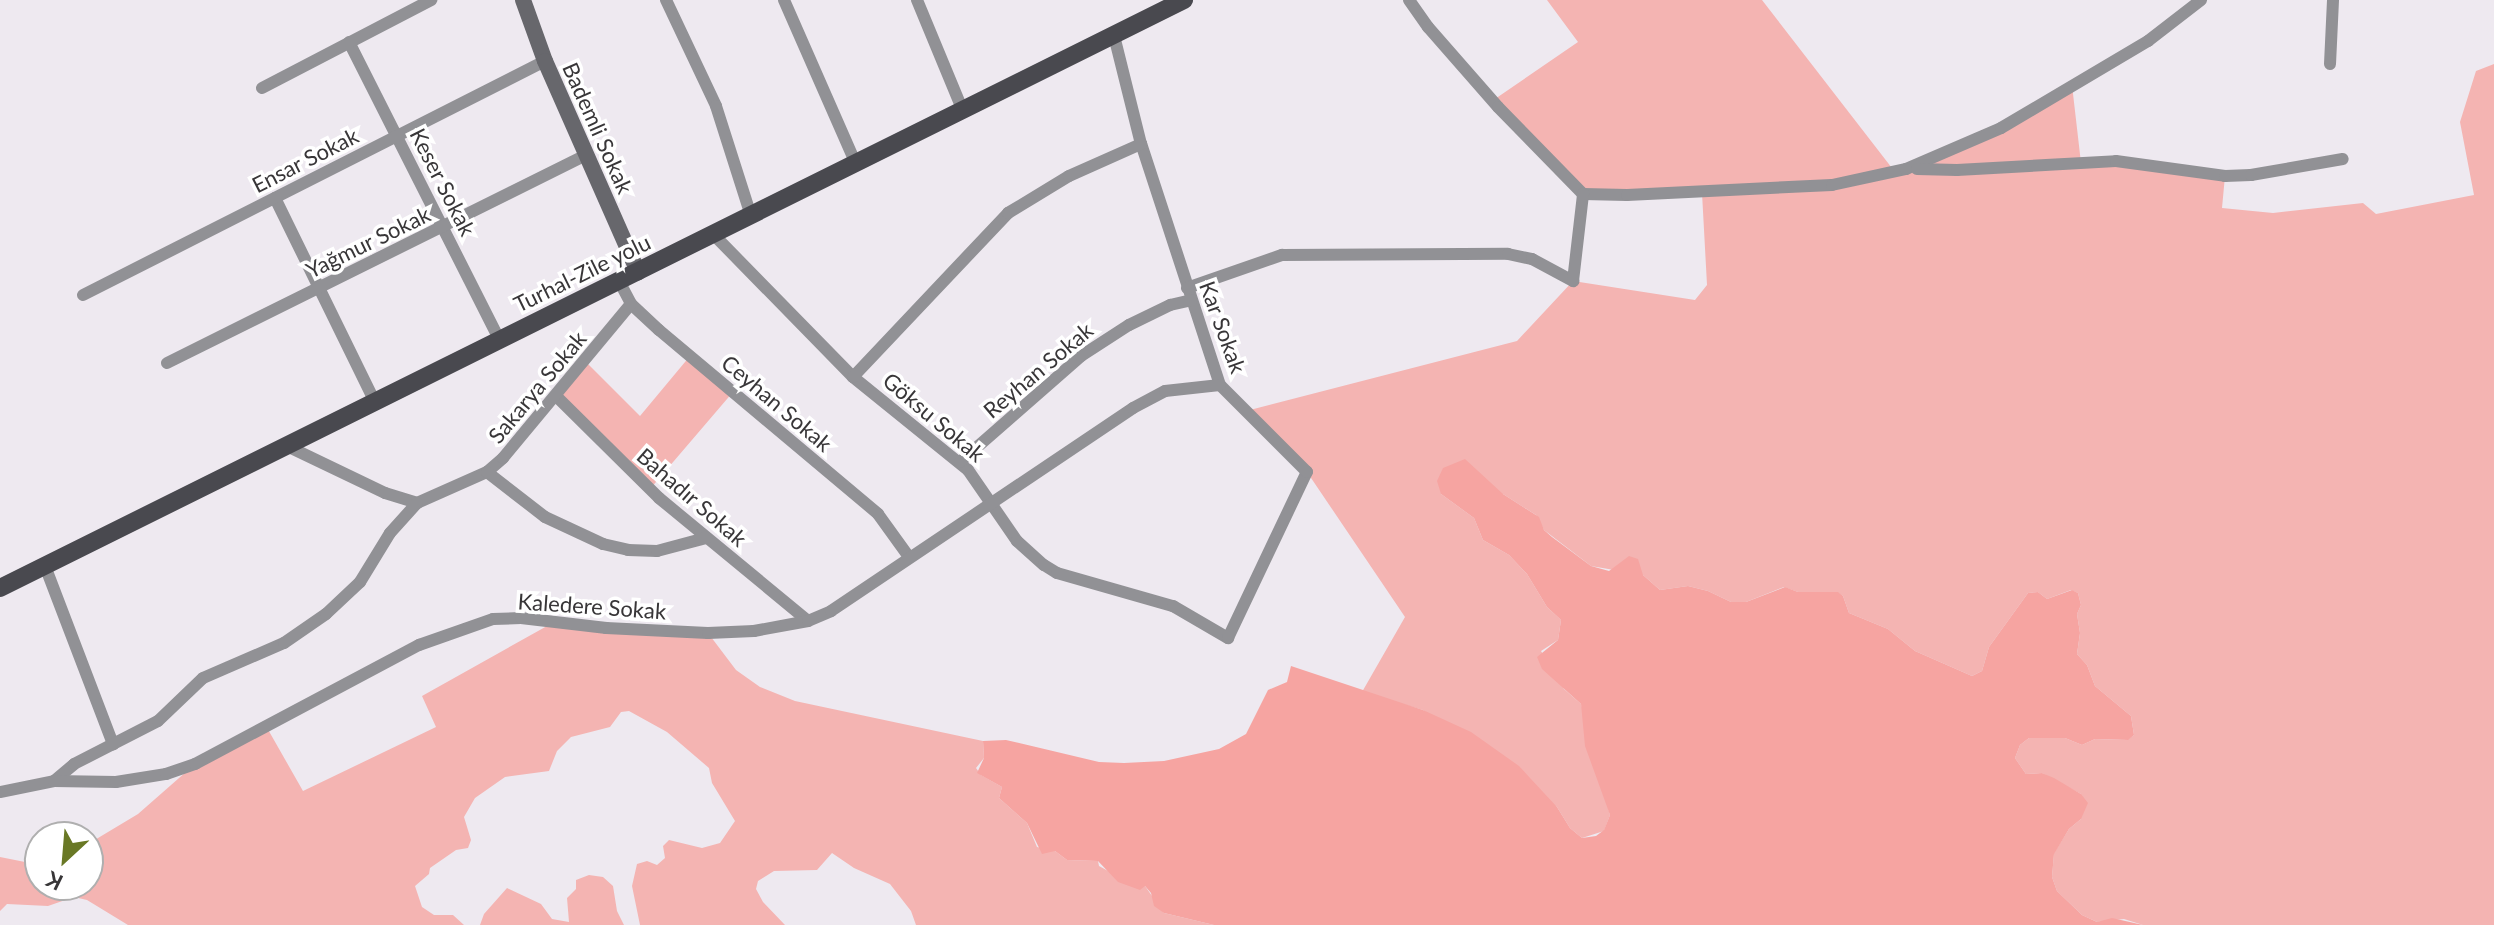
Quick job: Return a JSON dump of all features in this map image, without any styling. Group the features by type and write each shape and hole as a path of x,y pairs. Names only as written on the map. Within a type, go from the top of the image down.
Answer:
{"main road":[{"name":"Turhal-Zile yolu","path":"0,588 1184,0"}],"street":[{"path":"262,88 431,0"},
{"name":"Bademli Sokak","path":"523,0 545,61 638,272"},
{"path":"666,0 716,106 751,216"},
{"path":"784,0 856,164"},
{"path":"917,0 963,111"},
{"path":"1409,0 1428,27 1498,107 1583,194 1781,189 1832,185 1906,169 2001,128 2148,41 2201,0"},
{"path":"2330,64 2333,0"},
{"name":"Kar Sokak","path":"1114,36 1141,144 1220,385 1307,472 1228,638"},
{"name":"Keser Sokak","path":"349,42 500,341"},
{"name":"Ensar Sokak","path":"83,295 545,61"},
{"path":"853,377 1008,213 1069,176 1141,144"},
{"name":"Yağmur Sokak","path":"167,363 586,155"},
{"path":"1906,169 1969,170 2116,161 2238,175 2343,159"},
{"name":"Reyhan Sokak","path":"960,462 1081,356 1139,319 1282,255 1508,254 1532,259 1573,281 1583,194"},
{"path":"275,198 375,402"},
{"name":"Göksu Sokak","path":"714,235 853,377 960,462 981,484 1017,541 1044,565 1057,573 1173,606 1228,638"},
{"name":"Ceyhan Sokak","path":"619,281 631,304 878,514 909,557"},
{"name":"Sakarya Sokak","path":"417,503 487,472 556,396 631,304"},
{"name":"Kaledere Sokak","path":"0,792 54,781 142,779 195,764 419,645 493,619 521,618 606,628 708,633 754,631 808,621 831,611 990,501 1165,391 1220,385"},
{"name":"Bahadır Sokak","path":"556,396 650,489 808,621"},
{"path":"54,781 74,764 170,713 203,678 284,643 326,614 360,582 390,533 417,503 385,493 287,446"},
{"path":"487,472 545,517 603,544 628,550 657,551 706,538"},
{"path":"45,566 113,744"}],"shaded area":[{"path":"1547,0 1762,0 1895,172 1941,156 2072,85 2081,163 2225,176 2222,208 2273,213 2363,203 2376,214 2474,195 2460,122 2476,71 2494,64 2494,925 2143,925 2124,919 2097,922 2082,915 2057,891 2052,877 2054,853 2069,829 2081,819 2081,794 2042,773 2026,774 2015,758 2020,745 2029,738 2065,738 2082,745 2095,739 2127,740 2134,735 2131,716 2095,686 2087,665 2077,654 2080,633 2077,614 2081,605 2078,593 2071,590 2047,599 2038,592 2028,593 1989,647 1982,671 1972,676 1915,651 1888,629 1849,613 1843,596 1837,592 1798,592 1784,587 1746,602 1731,602 1688,586 1660,590 1643,575 1591,566 1544,530 1536,515 1503,494 1441,494 1474,518 1483,540 1509,555 1527,574 1547,607 1561,620 1558,640 1541,651 1564,689 1581,704 1610,815 1604,831 1582,838 1570,828 1557,807 1423,710 1362,692 1405,617 1307,472 1246,411 1517,341 1573,281 1695,300 1707,285 1702,193 1583,194 1492,101 1578,42"},
{"path":"690,356 733,392 650,489 556,396 585,361 640,416"},
{"path":"1465,459 1503,494 1539,517 1544,530 1591,566 1609,571 1629,556 1638,559 1643,575 1660,590 1688,586 1731,602 1746,602 1785,587 1798,592 1838,592 1843,596 1849,613 1888,629 1915,651 1972,676 1982,671 1989,647 2028,593 2038,592 2047,599 2072,590 2078,593 2081,605 2077,614 2080,633 2077,654 2087,665 2095,686 2131,716 2134,735 2128,740 2095,739 2082,745 2065,738 2029,738 2020,745 2015,758 2026,774 2042,773 2054,778 2081,794 2088,803 2081,819 2069,829 2054,854 2052,877 2057,891 2082,915 2097,922 2112,918 2143,925 1214,925 1164,913 1154,906 1151,893 1145,886 1140,890 1118,882 1098,861 1067,860 1055,851 1042,854 1027,823 999,798 1002,787 977,773 984,758 983,741 1006,740 1099,762 1124,763 1164,761 1219,749 1246,734 1268,690 1287,682 1291,666 1423,710 1471,732 1519,766 1557,807 1570,828 1582,838 1596,836 1604,830 1610,815 1585,746 1581,704 1542,669 1537,657 1558,640 1561,620 1547,607 1527,574 1509,555 1483,540 1474,518 1441,494 1437,481 1443,468"},
{"path":"556,621 708,633 736,670 760,687 795,701 983,741 984,758 976,768 981,775 1002,787 999,798 1027,823 1037,847 1055,851 1067,860 1098,861 1099,866 1110,872 1145,886 1164,913 1214,925 916,925 911,911 890,884 854,868 832,853 817,870 774,871 758,881 756,889 763,902 785,925 640,925 632,886 637,864 647,861 657,865 665,858 663,846 669,840 702,848 720,843 735,821 712,783 709,768 667,732 629,711 621,712 610,727 571,737 557,751 549,771 505,777 475,798 464,817 471,840 468,848 456,850 430,868 429,874 415,886 422,907 434,915 453,915 464,925 128,925 89,901 104,901 104,834 138,814 195,764 266,726 303,791 436,727 422,696"},
{"path":"0,857 24,862 24,901 62,901 48,906 7,904 0,911"},
{"path":"589,875 603,877 613,886 617,911 624,925 480,925 484,914 507,888 541,904 552,919 569,922 567,898 576,889 576,880"}]}
